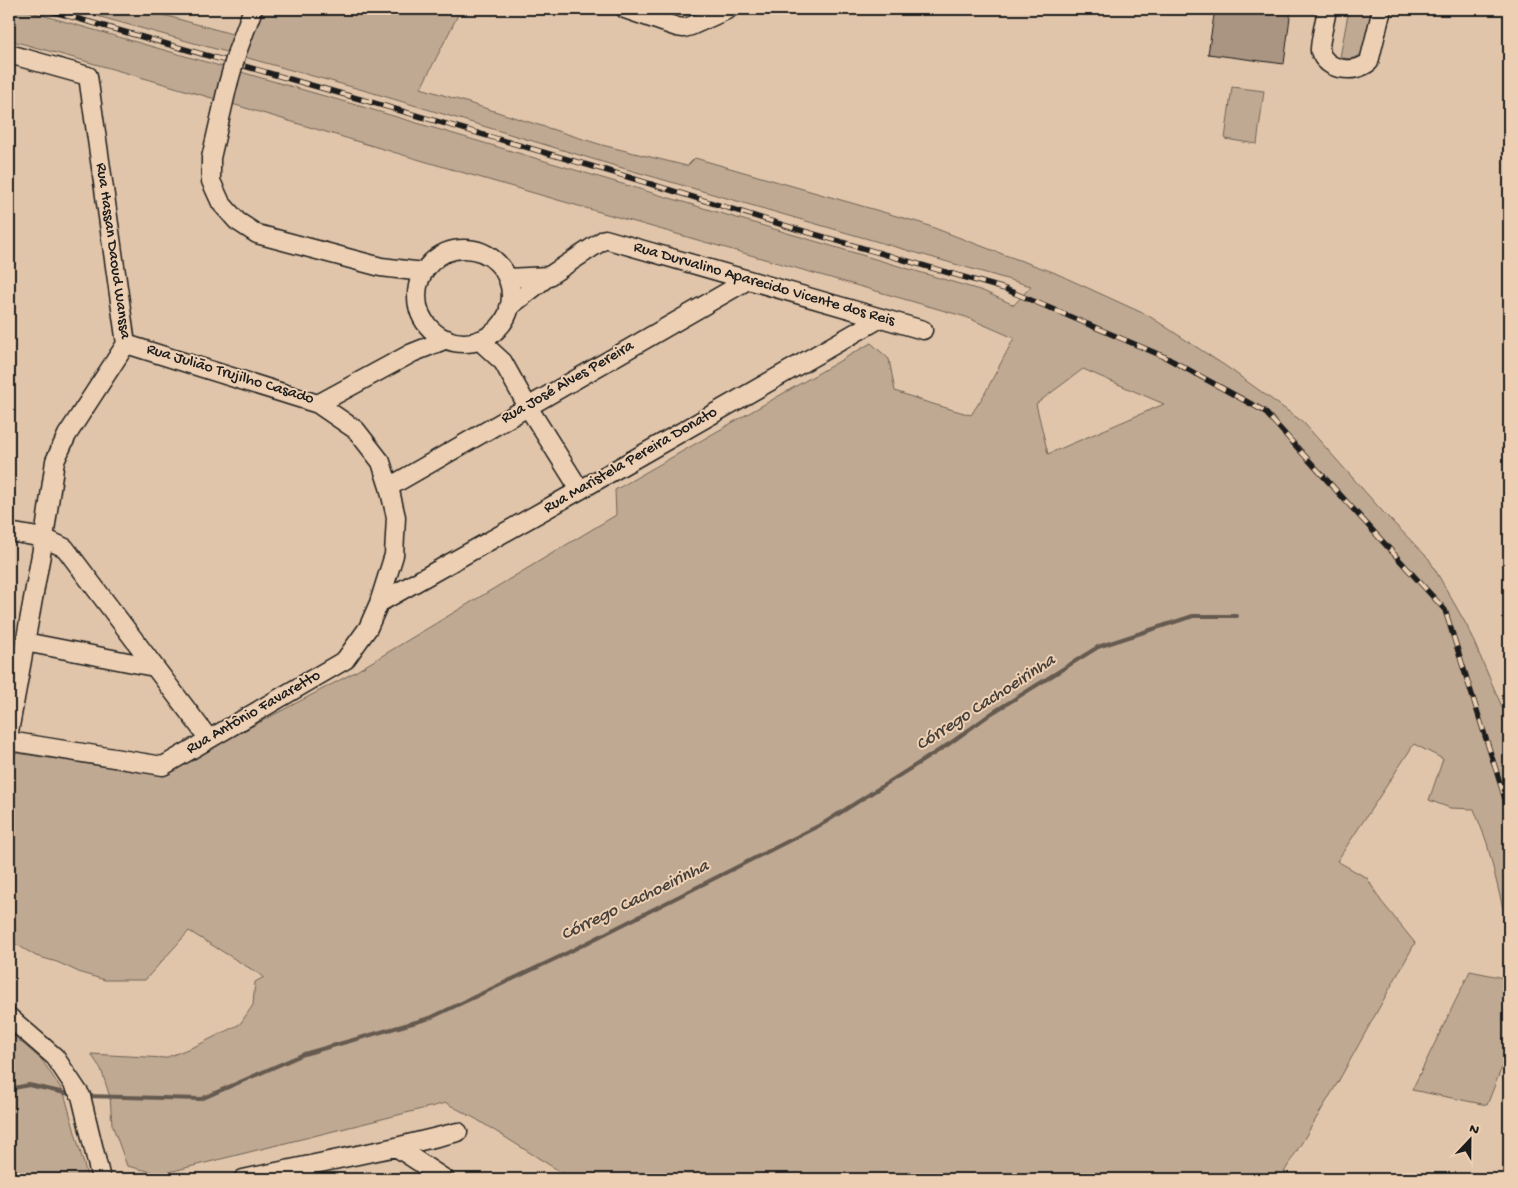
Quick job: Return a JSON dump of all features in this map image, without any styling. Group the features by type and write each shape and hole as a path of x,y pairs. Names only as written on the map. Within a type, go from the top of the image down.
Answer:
{"street":[{"path":"253,9 237,52 211,158 211,181 221,203 237,221 257,234 381,267 423,272"},
{"path":"625,9 681,28 688,27 701,15 728,9"},
{"path":"1327,9 1320,50 1323,56 1335,67 1351,70 1369,62 1382,9"},
{"name":"Rua Hassan Daoud Wanssa","path":"9,54 88,76 126,344 67,436 55,461 44,538 9,732"},
{"name":"Rua Durvalino Aparecido Vicente dos Reis","path":"549,276 606,239 923,330"},
{"path":"467,249 492,258 507,278 510,292 509,307 503,321 492,333 480,340 463,342 440,336 427,325 419,310 417,292 423,272 428,265 442,254 450,251 467,249"},
{"path":"381,267 417,292"},
{"path":"507,278 549,276"},
{"path":"509,307 549,276"},
{"name":"Rua José Alves Pereira","path":"389,487 748,280"},
{"name":"Rua Maristela Pereira Donato","path":"379,603 881,318"},
{"path":"412,353 427,325"},
{"path":"498,327 503,362"},
{"name":"Rua Julião Trujilho Casado","path":"126,344 318,404 412,353 447,339"},
{"path":"480,340 503,362 528,407 580,490"},
{"path":"318,404 356,430 381,462 389,487 396,517 394,555 379,603"},
{"path":"9,532 44,538 65,548 209,740"},
{"name":"Rua Antônio Favaretto","path":"9,741 163,766 345,660 368,628 379,603"},
{"path":"25,642 154,667"},
{"path":"9,1017 55,1057 81,1096 101,1179"},
{"path":"251,1179 458,1132"},
{"path":"396,1147 445,1179"}],"shaded area":[{"path":"9,9 21,9 363,107 983,291 1014,305 1031,286 619,167 370,92 72,9 142,9 250,39 261,9 461,9 421,88 602,145 687,166 695,158 921,223 1053,272 1149,316 1227,367 1303,422 1383,512 1429,559 1467,626 1509,723 1509,933 1487,843 1474,809 1450,808 1429,800 1443,759 1414,744 1337,861 1367,878 1381,901 1415,943 1338,1082 1280,1179 572,1179 476,1119 446,1103 161,1174 127,1166 112,1124 110,1097 101,1069 91,1054 165,1058 198,1045 240,1024 253,1005 255,982 264,977 189,931 145,980 105,980 81,973 57,962 36,956 9,940 9,752 163,775 355,672 616,515 615,490 871,343 889,359 895,391 971,415 984,395 1014,338 966,317 9,40","holes":["1083,369 1164,404 1048,454 1036,404"]},
{"path":"1349,9 1374,9 1364,52 1349,59 1340,57"},
{"path":"1232,87 1264,91 1257,144 1225,139"},
{"path":"1470,971 1509,979 1509,1049 1487,1105 1412,1090"},
{"path":"9,1032 42,1060 64,1093 88,1179 9,1179"}],"building":[{"path":"1215,9 1291,9 1284,64 1208,54"}],"waterway":[{"name":"Córrego Cachoeirinha","path":"86,1096 201,1099 304,1054 430,1018 559,957 824,823 949,744 992,713 1098,647 1193,616 1237,616"},
{"name":"Córrego Cachoeirinha","path":"9,1089 29,1085 74,1095"}],"railway":[{"path":"44,9 615,173 793,228 1005,289 1165,357 1264,411 1445,610 1509,811"}]}
